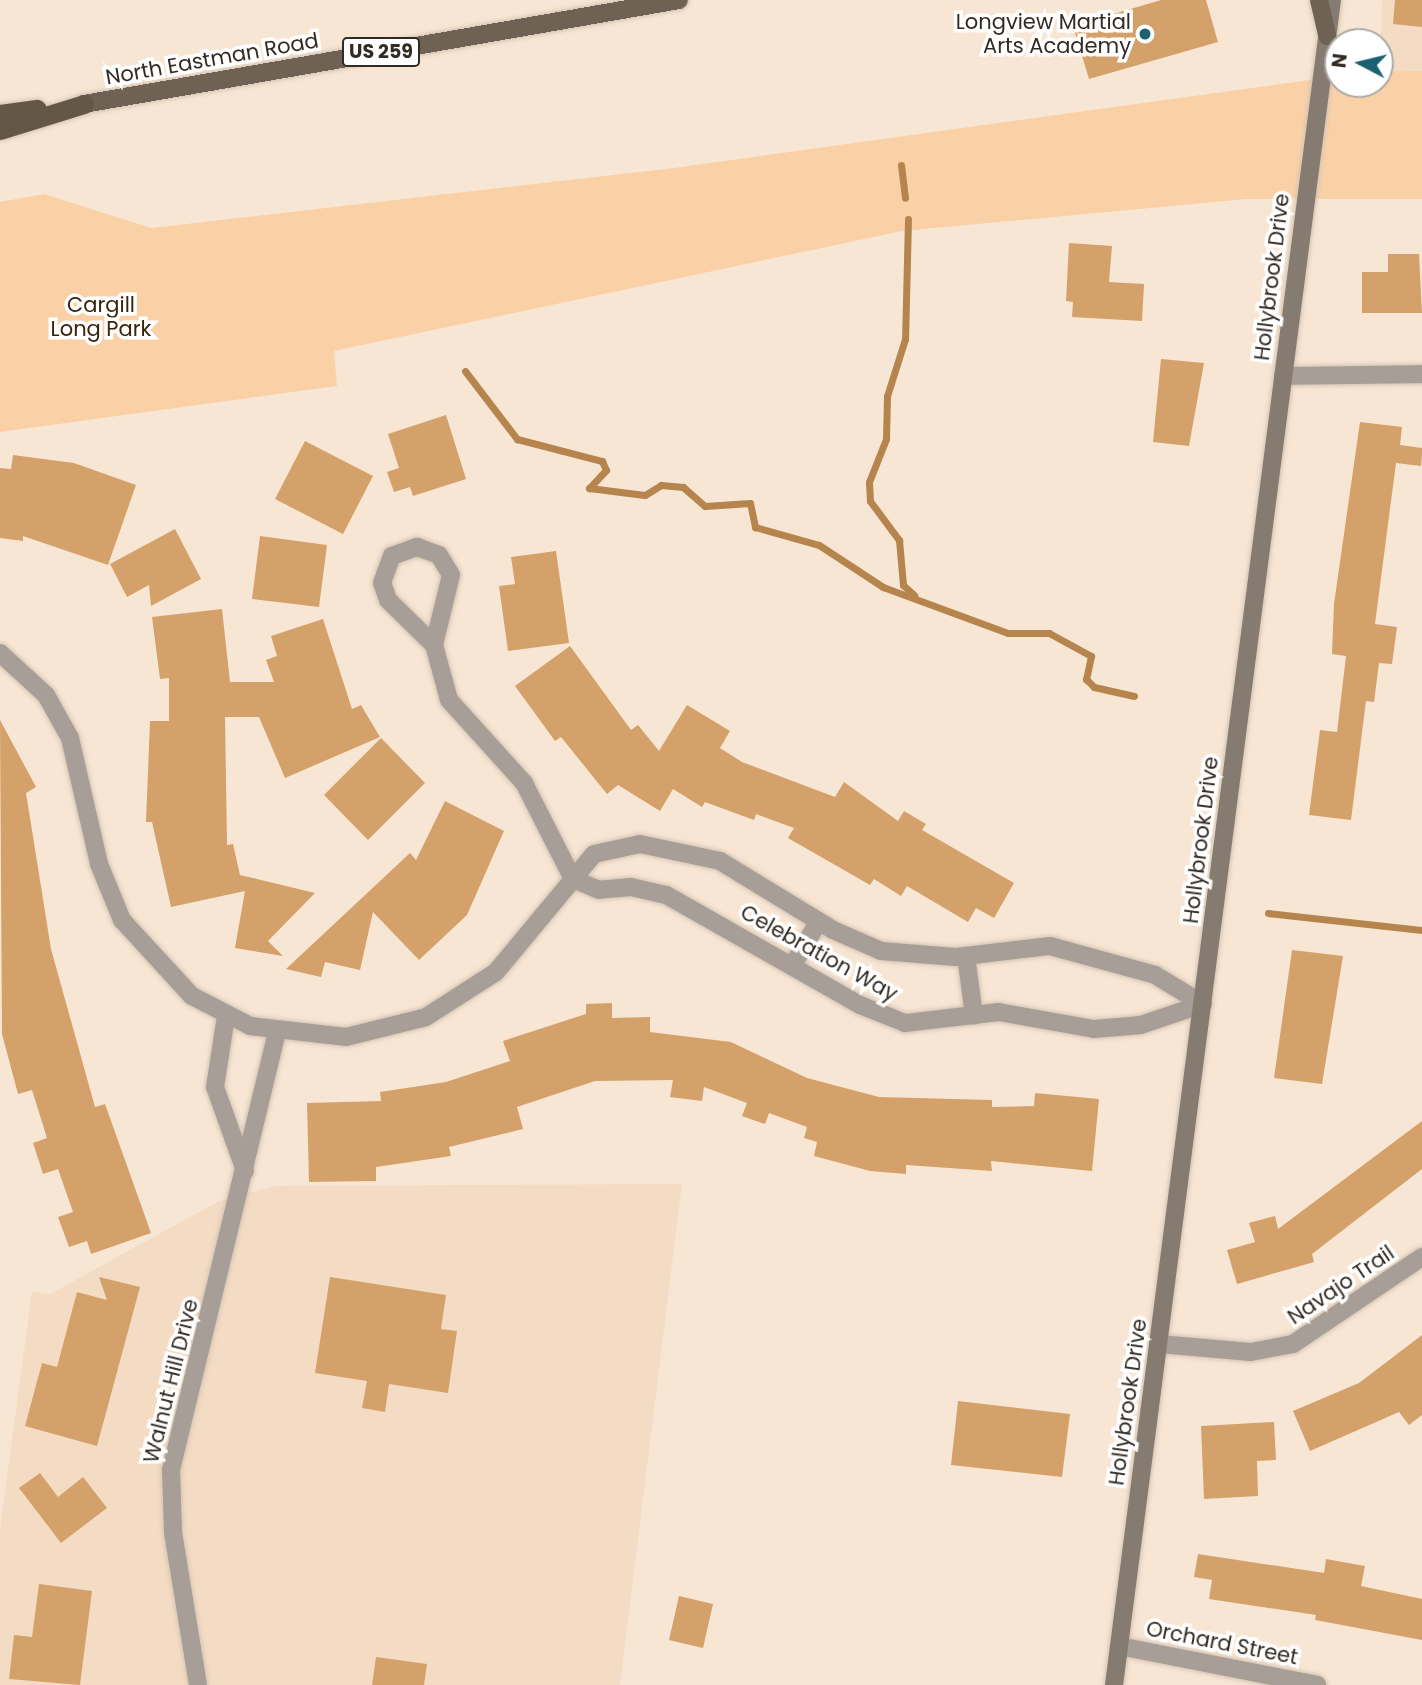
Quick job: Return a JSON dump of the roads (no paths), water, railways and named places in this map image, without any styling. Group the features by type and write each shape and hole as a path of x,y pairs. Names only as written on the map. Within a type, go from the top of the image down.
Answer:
{"highway":[{"name":"North Eastman Road","path":"0,114 84,104"},
{"path":"0,130 84,104"}],"main road":[{"name":"North Eastman Road","path":"84,104 645,3 679,0"},
{"path":"1319,0 1325,28"},
{"name":"Hollybrook Drive","path":"1328,28 1332,0"},
{"name":"Hollybrook Drive","path":"1114,1685 1324,59"}],"street":[{"path":"1283,376 1422,374"},
{"path":"434,645 451,583 449,567 433,551 405,549 384,567 384,593 434,645 449,700 524,783 573,879"},
{"name":"Celebration Way","path":"0,653 46,695 70,738 99,864 122,920 175,982 226,1016 277,1032 362,1035 441,1010 496,972 573,879 604,851 679,848 732,866 819,921 892,954 966,956 1050,946 1155,975 1203,1004"},
{"name":"Celebration Way","path":"573,879 599,890 631,887 666,895 892,1020 916,1025 974,1015 1019,1013 1094,1029 1141,1025 1203,1004"},
{"path":"792,966 819,921"},
{"path":"966,956 974,1015"},
{"path":"226,1016 215,1087 246,1174"},
{"name":"Walnut Hill Drive","path":"198,1685 171,1518 171,1470 246,1174 277,1032"},
{"name":"Navajo Trail","path":"1159,1344 1251,1352 1293,1344 1422,1257"},
{"name":"Orchard Street","path":"1119,1646 1317,1685"}],"waterway":[{"path":"901,165 905,198"},
{"path":"908,219 905,339 887,396 886,439 869,482 870,501 899,540 903,585 914,595"},
{"path":"465,371 517,439 602,461 606,470 589,488 645,495 661,485 683,487 705,506 750,503 755,527 819,545 883,587 1008,633 1049,633 1091,656 1086,679 1094,687 1134,696"},
{"path":"1268,913 1422,930"}],"place":[{"name":"Longview Martial Arts Academy","path":"1145,34"}],"park label":[{"name":"Cargill Long Park","path":"101,317"}]}
